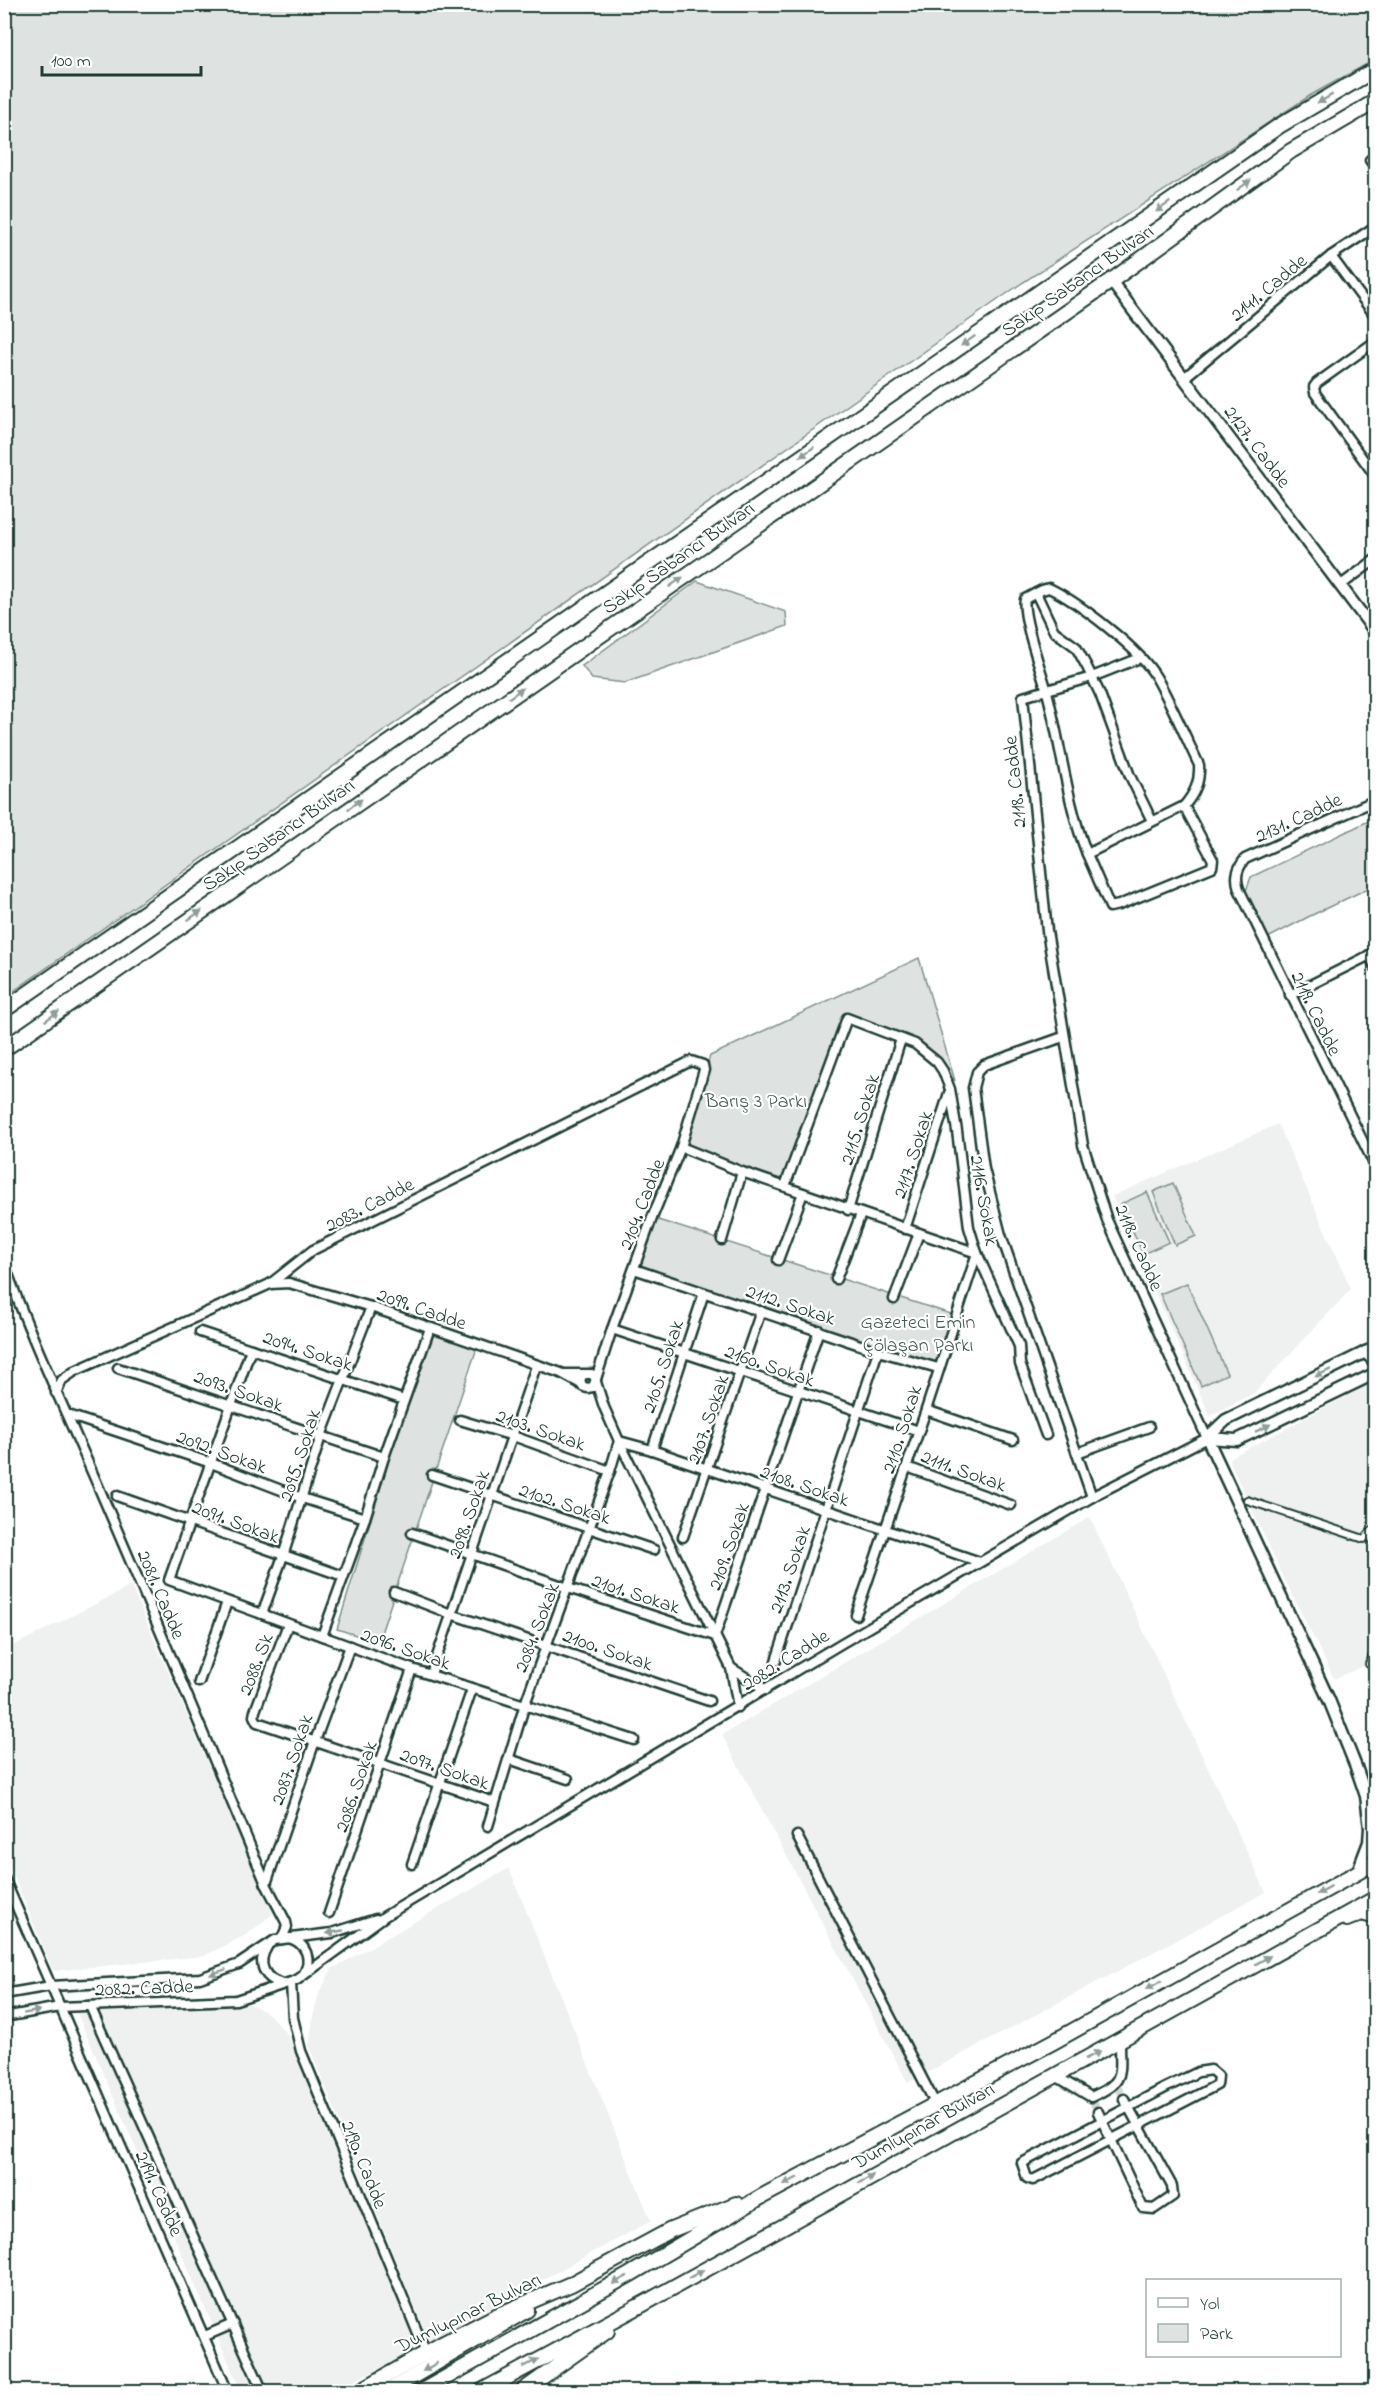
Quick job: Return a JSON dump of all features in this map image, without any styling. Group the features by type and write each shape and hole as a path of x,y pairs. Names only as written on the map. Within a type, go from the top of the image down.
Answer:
{"main road":[{"name":"Sakıp Sabancı Bulvarı","path":"4,1010 1279,126 1376,69"},
{"name":"Sakıp Sabancı Bulvarı","path":"4,1049 1111,281 1291,151 1376,101"},
{"name":"Dumlupınar Bulvarı","path":"420,2391 629,2275 761,2198 936,2105 1376,1862"},
{"name":"Dumlupınar Bulvarı","path":"484,2390 1376,1898"},
{"path":"1314,1931 1362,1913 1376,1917"},
{"name":"Dumlupınar Bulvarı","path":"358,2391 496,2316 571,2284 671,2230 733,2205 761,2198"},
{"path":"386,2391 475,2342 571,2284"},
{"path":"521,2391 645,2303"}],"street":[{"name":"2141. Cadde","path":"1184,378 1330,256 1376,226"},
{"path":"1330,256 1376,317"},
{"name":"2127. Cadde","path":"1111,281 1376,633"},
{"path":"1376,341 1314,387 1315,393 1376,477"},
{"path":"1341,585 1376,559"},
{"path":"1087,854 1184,806 1192,798 1200,780 1199,765 1156,675 1140,658 1068,599 1049,588 1036,593 1025,599 1024,604 1047,690 1077,830 1087,854 1108,904 1114,907 1212,867 1213,860 1184,806"},
{"path":"1036,593 1054,631 1076,647 1092,677 1127,768 1152,821"},
{"path":"1047,690 1092,677 1140,658"},
{"name":"2118. Cadde","path":"1047,690 1023,697 1047,931 1081,1135 1099,1197 1118,1244 1329,1700 1366,1796"},
{"name":"2131. Cadde","path":"1238,870 1245,860 1376,800"},
{"name":"2119. Cadde","path":"1238,870 1236,878 1239,889 1376,1168"},
{"path":"1290,995 1372,953 1376,968"},
{"name":"2116. Sokak","path":"785,1186 847,1018 915,1044 937,1062 950,1089 969,1227 976,1253 1019,1346 1020,1364 1046,1435"},
{"path":"1063,1037 984,1065 977,1072 973,1088 984,1169 1000,1234 1092,1497"},
{"name":"2115. Sokak","path":"849,1210 902,1039"},
{"name":"2083. Cadde","path":"56,1393 62,1380 75,1371 270,1284 313,1250 692,1061 703,1065 704,1070"},
{"name":"2104. Cadde","path":"596,1381 612,1329 681,1147 704,1070"},
{"name":"2117. Sokak","path":"905,1229 950,1089"},
{"path":"681,1147 741,1172 976,1253"},
{"path":"722,1240 741,1172"},
{"path":"778,1260 802,1192"},
{"path":"836,1278 861,1214"},
{"path":"894,1299 919,1233"},
{"name":"2110. Sokak","path":"856,1616 926,1410 976,1253"},
{"name":"2081. Cadde","path":"4,1263 56,1393 68,1415 266,1884 286,1922 287,1927 282,1938"},
{"name":"2112. Sokak","path":"634,1269 878,1351 938,1368"},
{"name":"2099. Cadde","path":"270,1284 289,1283 371,1307 536,1366 583,1380"},
{"name":"2105. Sokak","path":"652,1450 704,1293"},
{"name":"2095. Sokak","path":"262,1614 321,1436 371,1307"},
{"name":"2107. Sokak","path":"683,1537 761,1311"},
{"path":"322,1636 366,1518 384,1457 430,1328"},
{"name":"2160. Sokak","path":"612,1329 919,1431"},
{"name":"2109. Sokak","path":"715,1636 819,1330"},
{"name":"2094. Sokak","path":"200,1332 404,1400"},
{"path":"1207,1438 1226,1420 1376,1347"},
{"path":"191,1522 251,1348"},
{"name":"2104. Cadde","path":"583,1380 606,1349"},
{"name":"2113. Sokak","path":"776,1661 878,1351"},
{"path":"1365,1352 1376,1363"},
{"name":"2098. Sokak","path":"431,1674 536,1366"},
{"name":"2093. Sokak","path":"118,1368 384,1457"},
{"path":"1207,1438 1237,1440 1376,1373"},
{"path":"583,1380 592,1374 596,1381 604,1407 619,1441 732,1668 738,1707"},
{"path":"583,1380 593,1387 596,1381"},
{"path":"583,1380 604,1407"},
{"path":"926,1410 1013,1440"},
{"name":"2092. Sokak","path":"68,1415 211,1463 302,1498 366,1518"},
{"name":"2103. Sokak","path":"460,1420 513,1436 610,1471"},
{"path":"1077,1453 1149,1427"},
{"name":"2082. Cadde","path":"4,2017 60,2007 236,2000 287,1984 303,1976 385,1916 980,1562 1092,1497 1207,1438"},
{"name":"2108. Sokak","path":"619,1441 652,1450 980,1562"},
{"name":"2084. Sokak","path":"488,1826 525,1704 619,1441"},
{"name":"2111. Sokak","path":"906,1467 1011,1505"},
{"name":"2102. Sokak","path":"432,1474 654,1550"},
{"name":"2091. Sokak","path":"117,1496 343,1576"},
{"path":"1247,1500 1364,1539 1376,1527"},
{"name":"2096. Sokak","path":"191,1522 169,1580 412,1669 634,1740"},
{"name":"2101. Sokak","path":"412,1533 568,1588 715,1636"},
{"path":"1369,1534 1376,1547"},
{"name":"2100. Sokak","path":"394,1592 451,1614 709,1701"},
{"path":"199,1682 227,1602"},
{"name":"2088. Sk","path":"254,1716 288,1624"},
{"name":"2087. Sokak","path":"266,1884 350,1646"},
{"path":"1369,1664 1376,1648"},
{"path":"732,1668 766,1690"},
{"name":"2086. Sokak","path":"329,1913 412,1669"},
{"path":"412,1864 472,1689"},
{"name":"2097. Sokak","path":"254,1716 259,1723 494,1802"},
{"path":"509,1759 568,1779"},
{"path":"1366,1796 1376,1811"},
{"path":"1358,1871 1369,1842 1369,1811 1366,1796"},
{"path":"796,1836 936,2105"},
{"name":"2191. Cadde","path":"4,1878 228,2391"},
{"name":"2082. Cadde","path":"4,1994 51,1986 200,1978 238,1964 282,1938 332,1933 385,1916"},
{"path":"282,1938 291,1938 304,1947 308,1962 303,1976"},
{"path":"269,1945 264,1951 262,1966 270,1978 287,1984"},
{"name":"2190. Cadde","path":"287,1984 301,2051 426,2353"},
{"path":"90,2006 263,2391"},
{"path":"1053,2075 1091,2098 1116,2085 1120,2077 1120,2041"},
{"path":"1211,2070 1218,2076 1217,2085 1033,2180 1027,2178 1022,2163 1103,2121 1198,2072 1211,2070"},
{"path":"1098,2112 1143,2208 1154,2209 1173,2196 1172,2186 1124,2099"},
{"path":"205,2336 233,2324"}],"shaded area":[{"path":"1278,1124 1351,1289 1254,1393 1210,1416 1112,1196"},
{"path":"1366,1386 1375,1387 1375,1661 1334,1679 1282,1574 1231,1465 1230,1458"},
{"path":"1090,1517 1266,1892 908,2083 722,1735"},
{"path":"131,1586 273,1914 246,1935 204,1956 53,1971 5,1855 5,1650"},
{"path":"509,1868 651,2221 429,2341 309,2047 313,2017 319,1993 332,1969"},
{"path":"251,2004 270,2015 288,2035 417,2350 333,2391 241,2391 77,2013"}],"green space":[{"path":"5,4 1375,4 1376,59 1311,95 1022,283 5,997"},
{"path":"697,581 786,612 787,626 625,683 592,679 582,666"},
{"path":"1375,818 1375,885 1266,939 1244,896 1251,877"},
{"name":"Barış 3 Parkı","path":"919,958 955,1081 915,1044 847,1019 785,1186 681,1147 710,1056"},
{"path":"1173,1183 1196,1236 1175,1245 1153,1192"},
{"path":"1147,1192 1169,1242 1143,1254 1121,1204"},
{"name":"Gazeteci Emin Çölaşan Parkı","path":"652,1218 957,1316 938,1368 634,1269"},
{"path":"1187,1283 1227,1374 1201,1386 1160,1294"},
{"path":"430,1328 478,1345 378,1642 337,1629"}],"tunnel":[{"path":"1117,2086 1124,2099"},
{"path":"1092,2099 1098,2112"}]}
